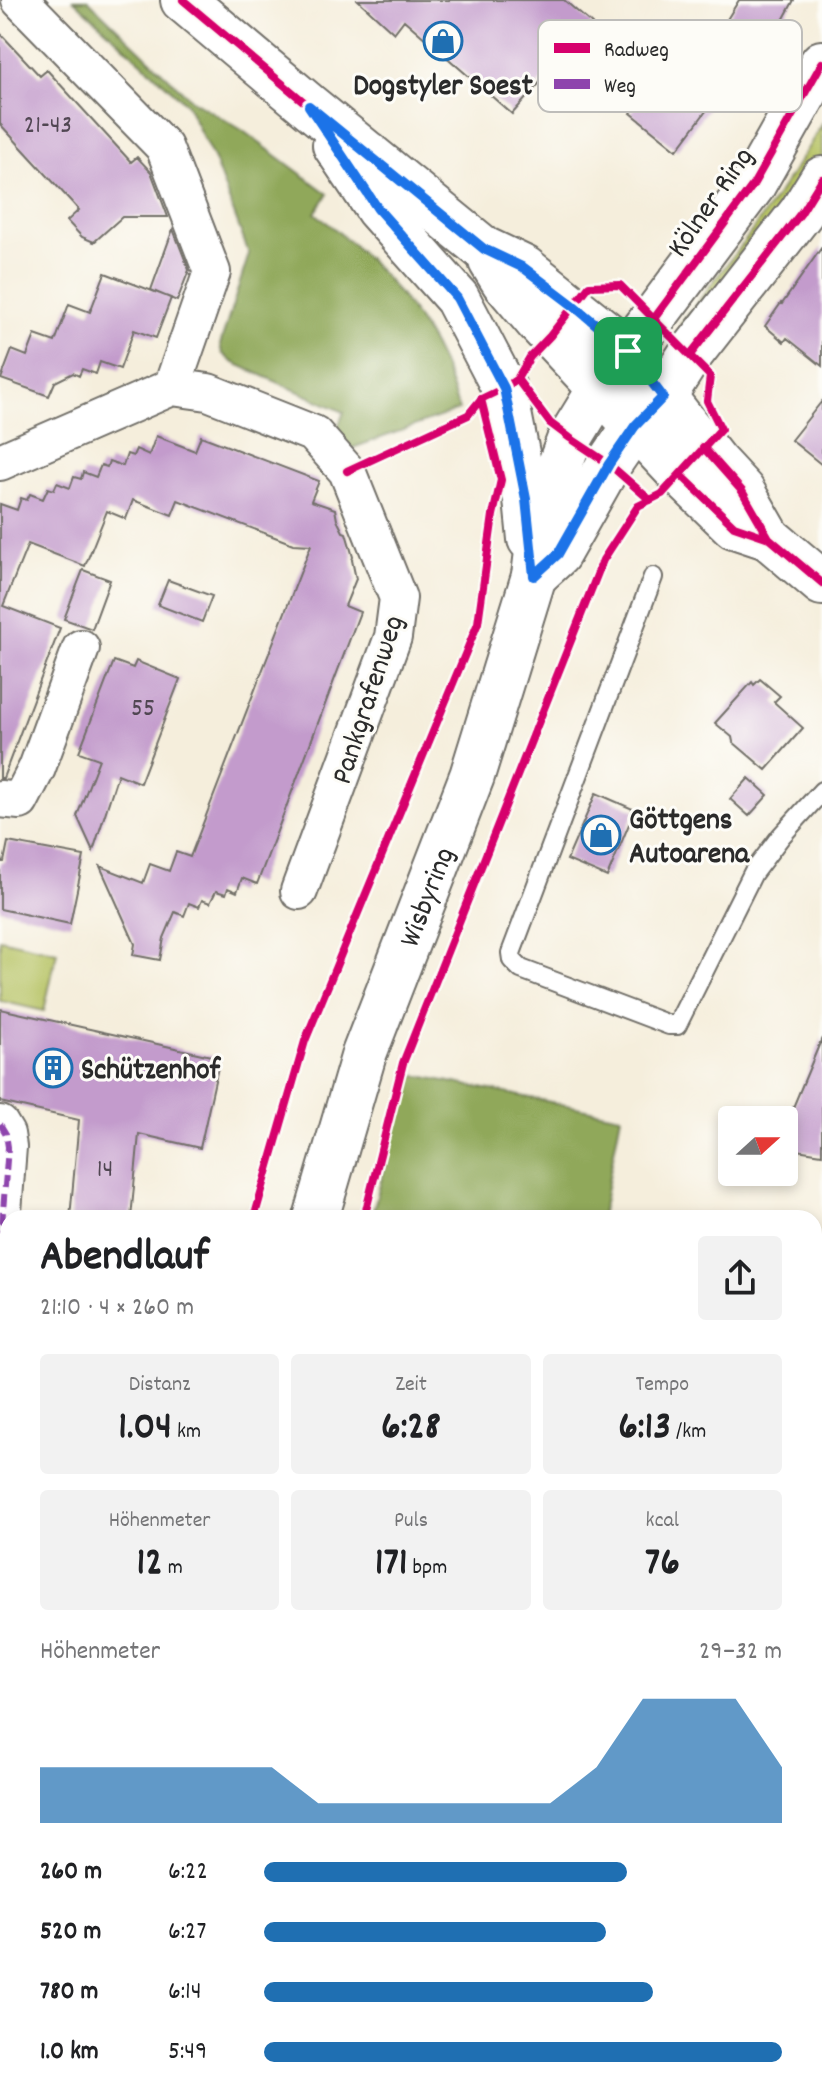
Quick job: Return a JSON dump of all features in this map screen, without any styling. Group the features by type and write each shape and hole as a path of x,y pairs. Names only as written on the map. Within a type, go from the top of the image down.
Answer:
{"main road":[{"path":"183,0 484,249 524,268 628,351 649,412"},
{"name":"Kölner Ring","path":"802,98 822,63"},
{"path":"309,106 378,209 457,298 504,388 526,499 534,576"},
{"name":"Kölner Ring","path":"628,351 753,185 794,112"},
{"path":"649,412 801,213 822,179"},
{"path":"484,249 504,282 600,389 649,412 715,462 742,491 769,538 822,583"},
{"name":"Wisbyring","path":"318,1210 364,1054 472,776 534,576 542,512 570,438 628,351"},
{"name":"Wisbyring","path":"534,576 558,554 609,464 649,412"}],"street":[{"path":"0,462 172,387 212,272 164,147 20,0"},
{"name":"Pankgrafenweg","path":"172,387 208,392 314,434 347,471 398,598 393,637 299,891"},
{"path":"0,799 20,801 37,768 81,648"},
{"path":"0,1124 8,1147 3,1210"}],"lane":[{"path":"653,577 511,953 512,960 521,969 669,1025 677,1025 753,873 765,854 822,791"}],"green space":[{"path":"74,0 88,0 192,100 242,130 328,194 315,213 371,262 404,300 442,363 459,410 347,450 334,436 344,412 232,362 222,353 220,345 249,254 214,160 186,103"},
{"path":"822,124 822,156 793,201 691,335 680,324 737,252"},
{"path":"0,939 57,952 44,1011 0,1001"},
{"path":"410,1074 621,1116 603,1210 373,1210"}],"building":[{"path":"358,0 564,0 587,20 538,20 538,85 512,114 404,20 394,33"},
{"path":"739,0 794,0 783,20 727,20"},
{"path":"0,33 40,76 47,70 131,162 137,157 151,172 168,217 122,217 94,242 82,237 67,221 79,210 0,124"},
{"path":"632,112 705,112 677,150"},
{"path":"173,229 189,270 177,301 151,290"},
{"path":"822,247 822,366 787,338 784,342 765,326"},
{"path":"105,273 171,298 156,338 134,330 120,369 100,362 96,374 82,369 79,376 73,373 55,382 49,396 1,379 12,350 27,356 35,335 55,342 69,304 90,312"},
{"path":"822,401 822,465 791,440"},
{"path":"156,436 195,451 201,436 319,481 311,501 335,509 337,520 346,533 356,579 345,606 360,612 257,884 242,878 237,892 228,888 226,894 216,891 210,903 202,900 199,907 189,903 184,916 175,912 164,938 160,960 133,955 135,944 100,866 143,883 150,864 169,871 176,852 190,857 311,545 293,544 178,500 172,515 133,500 126,519 107,511 85,566 28,544 3,606 60,628 3,778 0,778 0,504 17,510 21,498 27,500 30,494 43,499 48,488 54,490 57,483 70,488 74,477 81,479 83,472 96,477 101,465 107,467 109,461 123,466 127,454 133,456 136,449 149,455"},
{"path":"83,570 110,580 92,629 64,619"},
{"path":"168,580 212,596 202,622 158,605"},
{"path":"114,661 133,668 136,661 180,679 140,783 118,774 93,851 77,816 99,759 79,752"},
{"path":"760,679 780,696 774,702 803,728 766,770 715,723 752,682 754,685"},
{"path":"749,778 768,795 749,816 730,799"},
{"name":"Göttgens Autoarena","path":"596,793 635,810 607,877 567,860"},
{"path":"8,842 84,856 70,924 0,909 0,862 4,862"},
{"path":"0,1009 220,1058 200,1148 139,1134 132,1210 71,1210 79,1120 0,1102"},
{"path":"822,1038 822,1154 798,1150 798,1106 794,1106"}],"marked path":[{"path":"0,1124 8,1147 3,1210"}],"cycle path":[{"path":"183,0 484,249"},
{"path":"802,98 822,63"},
{"path":"653,320 753,185 794,112"},
{"path":"690,355 801,213 822,179"},
{"path":"347,471 468,415 481,399 517,379 530,357 589,286 620,285 710,376 707,401 721,429 662,494 638,506 603,560 403,1063 366,1210"},
{"path":"517,379 550,423 609,464 650,500"},
{"path":"256,1210 305,1041 478,623 501,480 481,399"},
{"path":"703,447 742,491 769,538 822,583"},
{"path":"680,474 734,526 769,538"}],"place":[{"name":"Dogstyler Soest","path":"443,41"},
{"name":"Göttgens Autoarena","path":"601,835"},
{"name":"Schützenhof","path":"53,1068"}],"route":[{"path":"309,106 484,249 524,268 628,351 663,397 635,426 609,464 558,554 534,576 526,499 504,388 457,298 378,209 309,106"}]}
